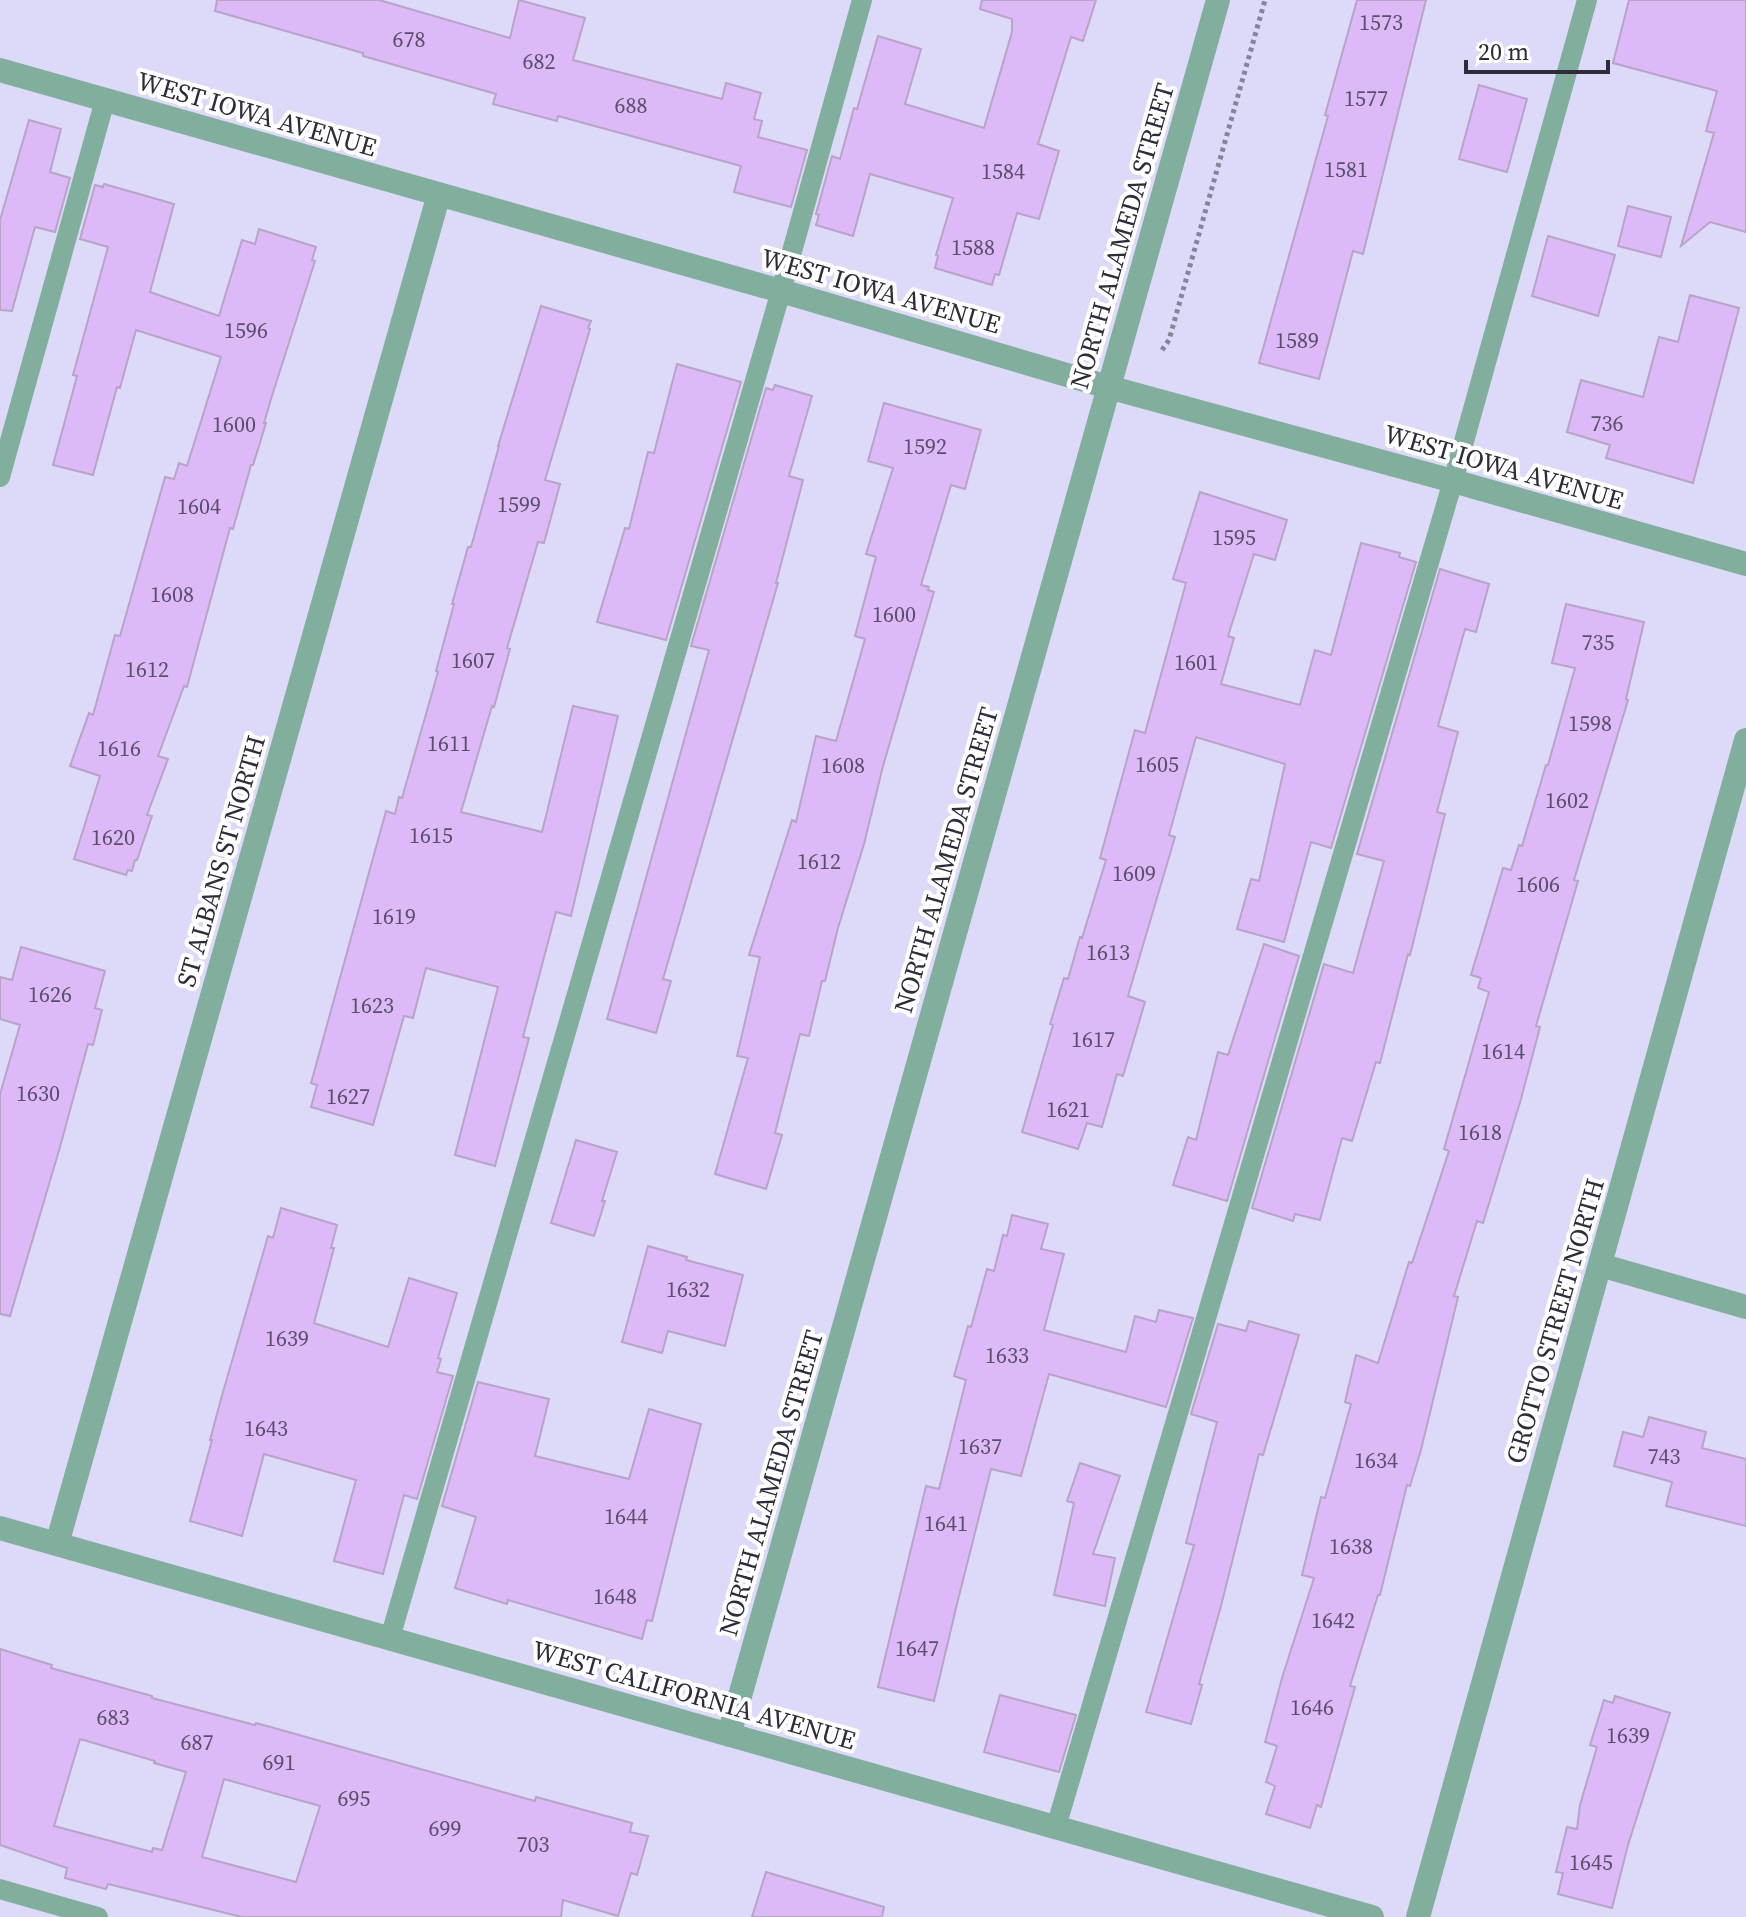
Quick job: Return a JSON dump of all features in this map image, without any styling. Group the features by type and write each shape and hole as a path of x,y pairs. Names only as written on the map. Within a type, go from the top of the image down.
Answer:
{"street":[{"name":"NORTH ALAMEDA STREET","path":"729,1735 1218,0"},
{"name":"WEST IOWA AVENUE","path":"0,70 1108,387 1746,564"},
{"name":"ST ALBANS ST NORTH","path":"57,1544 439,194"},
{"name":"GROTTO STREET NORTH","path":"1418,1917 1746,740"},
{"path":"1600,1265 1746,1307"},
{"name":"WEST CALIFORNIA AVENUE","path":"0,1528 1372,1917"}],"lane":[{"path":"390,1638 781,291 862,0"},
{"path":"1056,1827 1453,481 1587,0"},
{"path":"0,477 105,100"},
{"path":"0,1889 98,1917"}],"path":[{"path":"1162,350 1169,340 1265,0"}],"building":[{"path":"217,0 379,0 510,38 519,0 585,18 573,60 722,99 726,83 761,93 754,119 762,121 758,137 807,150 791,207 734,192 741,166 558,116 557,121 493,104 496,94 215,11"},
{"path":"982,0 1096,0 1083,41 1071,37 1038,144 1059,151 1039,219 1017,213 999,275 995,274 992,285 935,268 953,198 870,174 853,236 816,225 819,215 816,214 832,156 840,159 878,36 921,49 905,104 984,128 1012,32 1012,19 980,9"},
{"path":"1357,0 1426,0 1363,254 1353,251 1319,379 1259,363"},
{"path":"1629,0 1746,0 1746,232 1710,222 1681,246 1714,133 1706,131 1717,91 1613,63"},
{"path":"1479,85 1527,99 1507,172 1459,159"},
{"path":"29,120 61,129 50,172 70,178 55,232 35,227 12,311 0,310 0,220"},
{"path":"104,184 174,204 150,292 219,316 242,240 255,244 259,229 316,247 312,260 315,261 266,423 233,529 230,528 187,687 184,686 158,756 168,759 147,815 152,816 137,860 132,871 128,870 126,875 74,859 100,776 70,766 89,713 93,715 115,635 120,636 165,477 174,479 179,463 187,466 221,357 136,330 93,475 53,465 77,376 73,375 108,247 80,239 95,185 103,187"},
{"path":"1628,206 1671,217 1661,257 1618,246"},
{"path":"1548,236 1615,255 1598,316 1532,296"},
{"path":"1690,295 1739,308 1693,483 1606,458 1610,445 1567,432 1581,380 1643,397 1659,337 1678,342"},
{"path":"541,306 591,321 590,329 545,480 560,484 544,543 538,542 507,648 510,649 494,707 461,812 542,832 573,706 618,716 571,916 556,912 523,1037 529,1038 495,1166 455,1155 498,987 426,968 413,1018 404,1016 373,1125 311,1107 317,1085 311,1083 386,811 395,814 399,797 402,798 438,672 468,547 471,547"},
{"path":"677,364 741,382 666,640 597,622 625,528 629,529 648,452 654,453"},
{"path":"775,385 812,396 789,476 803,480 778,583 663,979 671,981 656,1033 607,1019 709,650 691,646 766,388 773,390"},
{"path":"884,403 981,430 965,489 951,485 921,585 934,592 809,1036 800,1034 775,1133 782,1135 766,1189 715,1174 748,1058 737,1056 760,957 749,955 792,820 796,822 816,736 836,741 865,639 855,636 876,557 866,554 893,468 868,461"},
{"path":"1200,492 1287,520 1275,560 1254,554 1228,636 1234,638 1221,684 1300,705 1315,650 1331,655 1361,543 1400,553 1399,557 1416,562 1331,848 1311,842 1284,942 1237,929 1251,879 1259,881 1285,764 1196,737 1169,835 1175,837 1128,996 1145,1002 1123,1076 1117,1074 1102,1127 1087,1123 1078,1149 1022,1132 1064,978 1068,979 1106,860 1100,858 1135,730 1145,733 1186,583 1173,579"},
{"path":"1440,569 1489,584 1476,632 1465,629 1438,726 1458,732 1437,812 1445,814 1380,1063 1376,1062 1352,1141 1342,1138 1320,1220 1295,1214 1293,1221 1252,1208 1324,964 1353,973 1384,861 1357,854"},
{"path":"1566,604 1644,622 1628,700 1574,880 1578,881 1536,1026 1540,1027 1521,1099 1483,1223 1477,1221 1454,1296 1458,1297 1421,1450 1410,1486 1407,1485 1380,1595 1350,1686 1355,1687 1321,1807 1317,1805 1310,1828 1266,1814 1275,1786 1266,1782 1277,1746 1265,1742 1314,1578 1302,1575 1321,1497 1325,1498 1351,1404 1345,1402 1356,1355 1378,1363 1409,1262 1412,1263 1449,1151 1444,1149 1489,992 1478,988 1481,978 1471,975 1503,868 1511,870 1519,845 1522,846 1575,668 1552,663"},
{"path":"1264,944 1299,956 1227,1201 1173,1185 1188,1137 1196,1140 1218,1052 1228,1055"},
{"path":"21,947 105,971 95,1008 102,1010 93,1045 88,1044 10,1316 0,1314 0,1094 20,1025 0,1019 0,977 12,980"},
{"path":"576,1140 617,1152 594,1236 551,1223"},
{"path":"281,1208 337,1225 314,1323 388,1347 409,1278 457,1293 438,1358 441,1359 437,1372 453,1376 417,1499 404,1495 383,1574 334,1561 356,1480 264,1454 242,1536 190,1521 268,1236 273,1238"},
{"path":"1012,1215 1048,1224 1041,1249 1064,1254 1044,1330 1126,1352 1135,1316 1156,1322 1159,1310 1193,1318 1166,1407 1049,1374 1021,1476 991,1469 934,1701 878,1687 926,1486 939,1489 966,1380 954,1376 968,1326 971,1327 987,1269 994,1271 1003,1235 1007,1236"},
{"path":"648,1246 743,1275 725,1346 668,1331 662,1353 622,1342"},
{"path":"1249,1321 1299,1335 1263,1455 1259,1454 1191,1724 1146,1712 1194,1545 1186,1543 1217,1422 1191,1414 1218,1324 1246,1331"},
{"path":"478,1382 549,1399 535,1456 629,1479 649,1409 701,1424 652,1621 647,1620 642,1639 455,1588 476,1517 442,1506"},
{"path":"1649,1417 1706,1432 1702,1448 1746,1459 1746,1526 1666,1506 1672,1482 1614,1466 1623,1432 1643,1437"},
{"path":"1080,1463 1120,1476 1093,1554 1115,1558 1105,1606 1054,1595 1074,1503 1067,1501"},
{"path":"0,1649 52,1665 51,1668 152,1698 256,1723 535,1801 536,1797 632,1823 630,1832 648,1836 637,1875 631,1873 618,1916 563,1900 561,1917 242,1917 108,1884 106,1889 65,1878 67,1868 0,1845","holes":["80,1739 186,1772 162,1850 153,1848 152,1852 54,1826","224,1779 320,1806 296,1882 202,1857"]},
{"path":"1000,1695 1076,1715 1059,1772 984,1752"},
{"path":"1615,1696 1670,1713 1628,1845 1612,1908 1558,1894 1563,1873 1556,1872 1567,1827 1577,1829 1580,1805 1597,1747 1590,1745 1604,1700 1613,1703"},
{"path":"766,1872 884,1907 882,1917 752,1917"}]}
